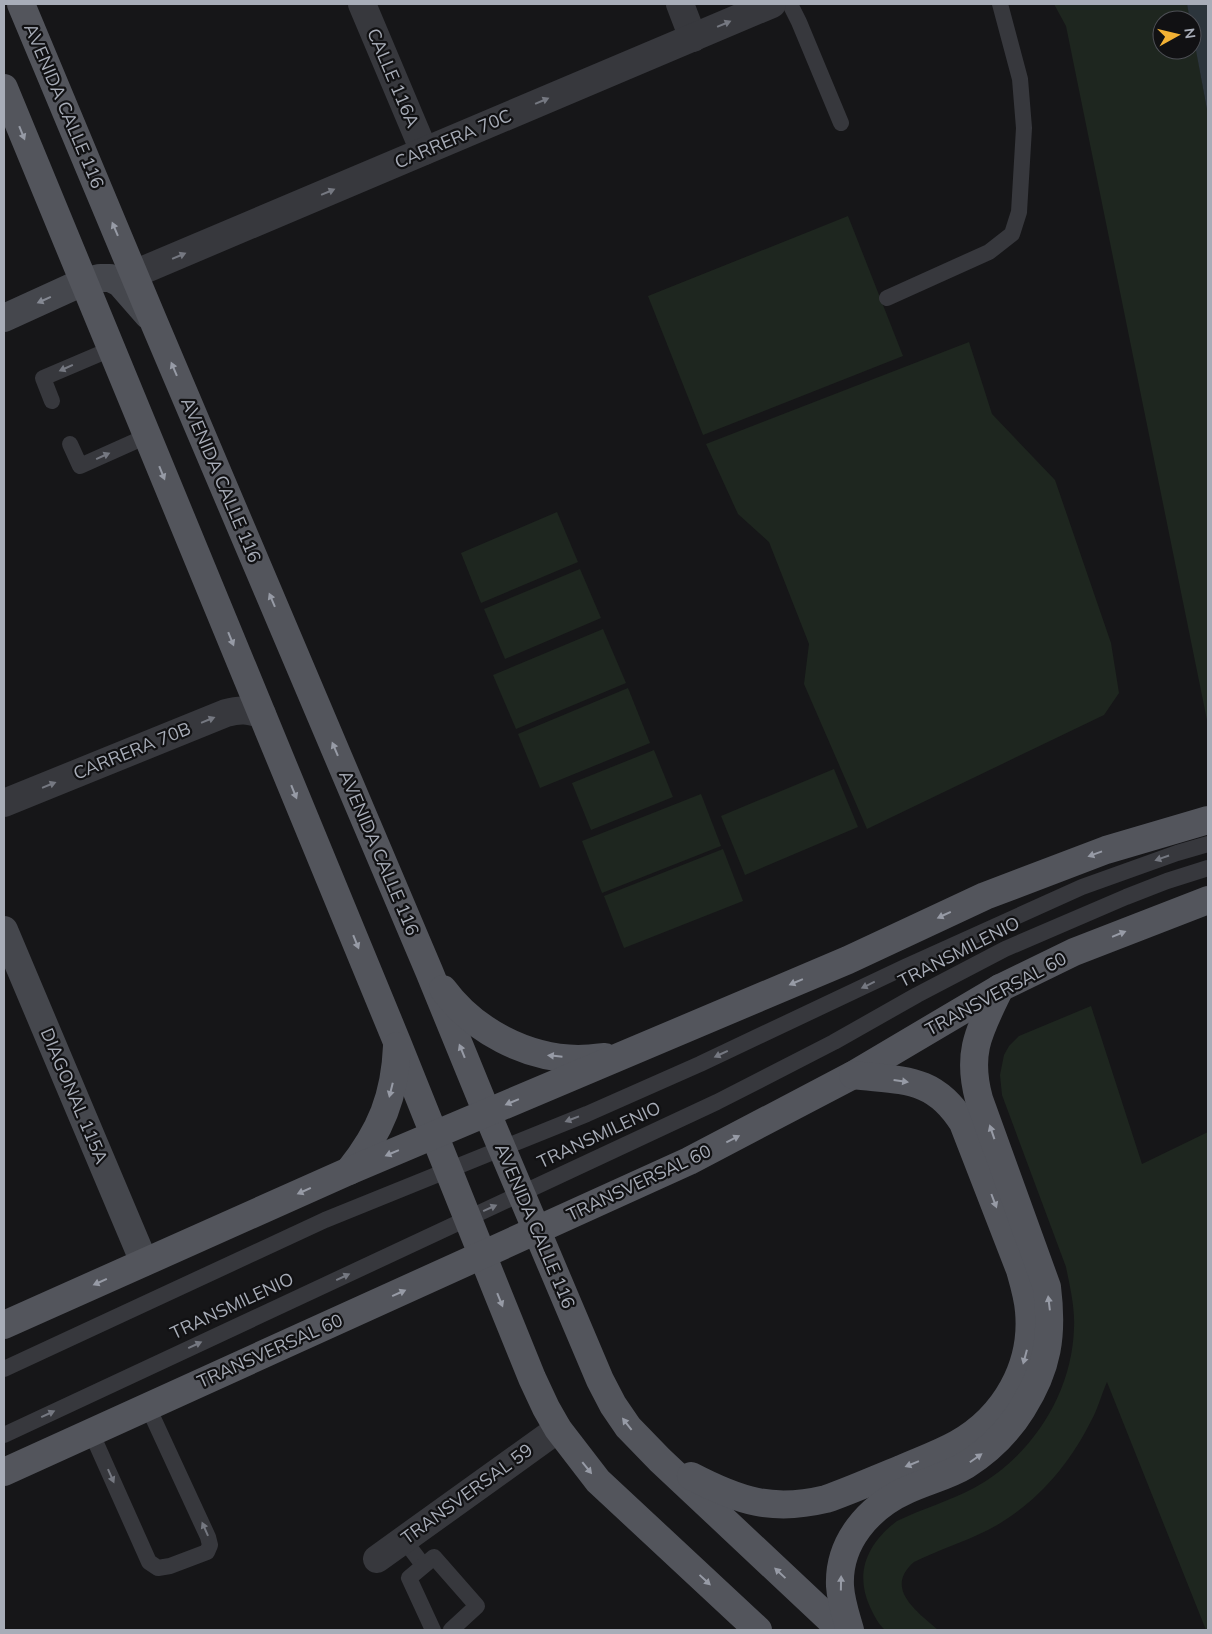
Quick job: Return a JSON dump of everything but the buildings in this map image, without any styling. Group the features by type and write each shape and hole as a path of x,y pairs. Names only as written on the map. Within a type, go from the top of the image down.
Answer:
{"main road":[{"name":"AVENIDA CALLE 116","path":"21,4 600,1380 613,1405 628,1427 660,1460 841,1630"},
{"path":"4,88 397,1042 532,1378 558,1429 598,1481 758,1630"},
{"path":"4,1325 349,1171 848,960 985,896 1106,850 1208,820"},
{"name":"TRANSVERSAL 60","path":"4,1472 689,1161 853,1075 1000,988 1074,952 1208,900"},
{"path":"429,971 453,1003 483,1029 517,1047 547,1056 578,1059 608,1057 638,1049"},
{"path":"850,1630 843,1607 840,1585 846,1551 855,1532 867,1516 881,1504 905,1490 965,1466 989,1449 1009,1429 1029,1398 1042,1372 1046,1357 1050,1310 1047,1287 974,1082 973,1064 980,1030 1000,988"},
{"path":"349,1171 367,1149 383,1117 396,1067 397,1042"},
{"path":"660,1460 734,1497 766,1504 808,1503 844,1493 957,1444 991,1418 1004,1403 1021,1374 1028,1350 1030,1331 1026,1291 1020,1270 963,1123 954,1109 939,1094 927,1088 913,1083 853,1075"}],"street":[{"name":"CALLE 116A","path":"362,4 424,151"},
{"path":"680,4 694,38"},
{"name":"CARRERA 70C","path":"134,274 772,4"},
{"path":"4,318 83,282 110,278 120,282 153,320"},
{"name":"CARRERA 70B","path":"4,803 226,713 239,709 262,714"},
{"name":"DIAGONAL 115A","path":"4,930 144,1262"},
{"name":"TRANSVERSAL 59","path":"377,1559 558,1429"}],"lane":[{"path":"790,4 841,124"},
{"path":"887,298 989,252 1012,234 1019,212 1024,128 1020,79 1000,4"},
{"path":"52,400 43,378 111,349"},
{"path":"70,444 80,466 147,436"},
{"name":"TRANSMILENIO","path":"4,1369 325,1220 586,1114 700,1064 905,967 1082,887 1208,844"},
{"name":"TRANSMILENIO","path":"4,1434 717,1102 834,1042 917,995 1006,949 1126,897 1208,868"},
{"path":"91,1432 149,1562 158,1568 170,1566 207,1552 210,1545 208,1537 148,1406"},
{"path":"404,1540 423,1565"},
{"path":"433,1630 409,1578 434,1557 477,1606 451,1630"}],"shaded area":[{"path":"1054,4 1187,4 1188,10 1152,10 1152,60 1198,60 1208,115 1208,725 1066,26"},
{"path":"1187,4 1208,4 1208,115 1198,60 1202,60 1202,10 1188,10"},
{"path":"848,216 903,356 703,435 648,296"},
{"path":"969,342 992,414 1055,480 1111,643 1119,693 1104,715 867,829 804,684 809,644 769,542 738,514 706,444"},
{"path":"557,512 578,562 481,603 461,553"},
{"path":"580,569 601,618 505,659 484,609"},
{"path":"603,629 626,683 516,729 493,675"},
{"path":"628,688 650,743 540,788 518,734"},
{"path":"654,750 673,797 591,830 572,783"},
{"path":"834,769 858,827 745,875 721,816"},
{"path":"701,794 721,846 602,893 582,841"},
{"path":"723,849 743,901 624,948 604,896"},
{"path":"1091,1006 1142,1164 1208,1132 1208,1630 1206,1630 1107,1382 1096,1412 1072,1454 1035,1497 1004,1521 988,1530 914,1562 905,1572 902,1581 903,1591 907,1599 921,1616 938,1630 885,1630 870,1607 863,1582 867,1559 878,1539 897,1521 974,1488 995,1475 1014,1459 1031,1441 1045,1421 1057,1399 1066,1376 1072,1353 1074,1312 1066,1267 1002,1095 1000,1075 1004,1055 1009,1046 1019,1036"}]}
